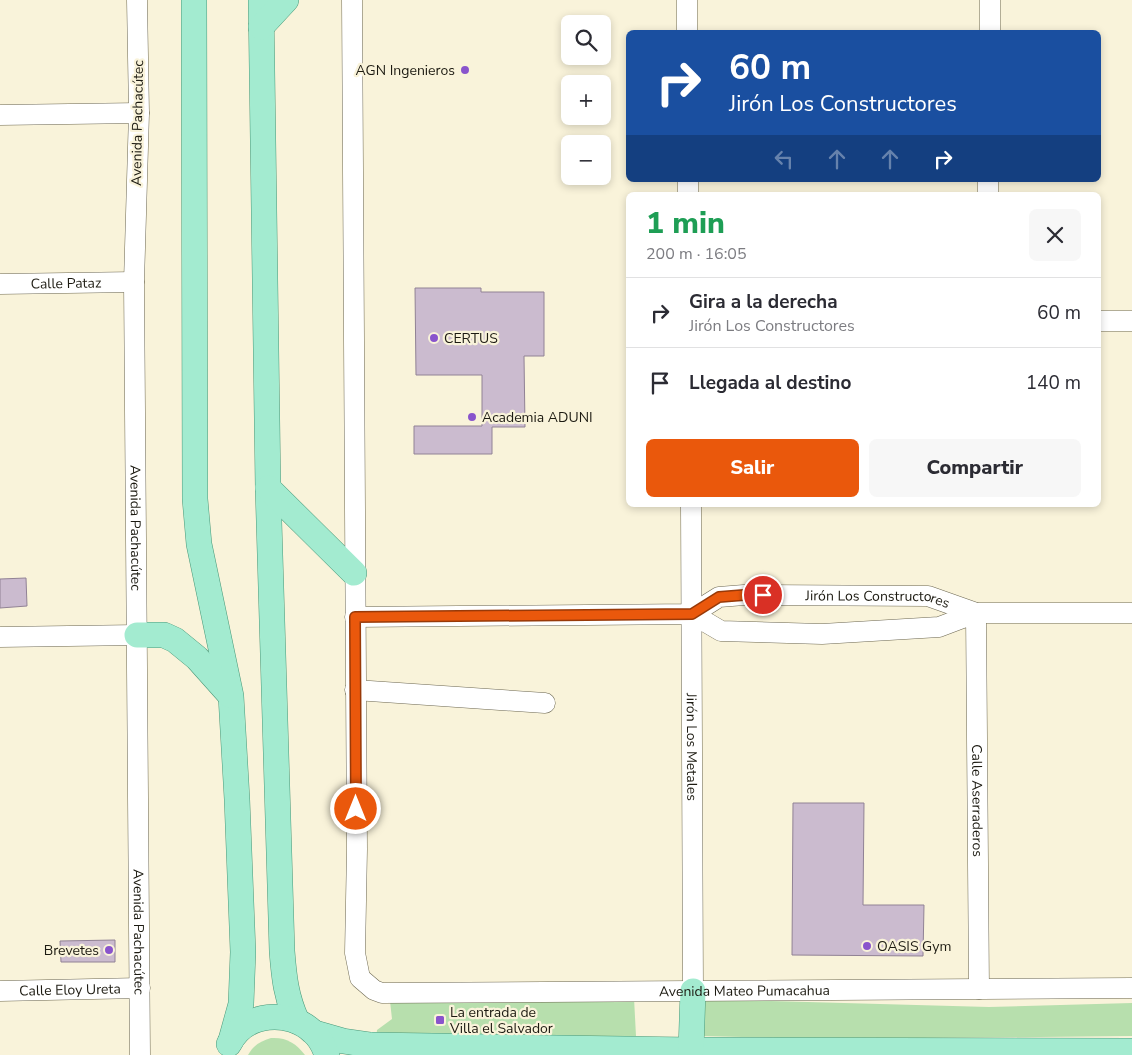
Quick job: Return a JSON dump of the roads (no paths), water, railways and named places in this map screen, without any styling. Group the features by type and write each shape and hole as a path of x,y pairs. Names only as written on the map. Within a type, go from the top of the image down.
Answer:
{"main road":[{"path":"194,0 195,499 199,544 231,696 243,952 241,1004 228,1048"},
{"path":"261,0 268,488 282,951 284,978 290,1005 306,1027 323,1045 327,1055"},
{"path":"261,27 286,0"},
{"path":"268,488 354,573"},
{"path":"137,635 164,634 175,640 197,658 231,696"},
{"path":"691,1050 693,991"},
{"path":"228,1048 242,1029 255,1020 277,1016 287,1018 343,1041 371,1045 691,1050 1132,1051"}],"street":[{"name":"Avenida Pachacútec","path":"137,0 139,113 134,282 140,1055"},
{"path":"352,0 355,690 545,703"},
{"path":"687,0 687,30"},
{"path":"990,0 990,30"},
{"path":"0,115 139,113"},
{"name":"Calle Pataz","path":"0,284 134,282"},
{"path":"1101,321 1132,321"},
{"name":"Jirón Los Metales","path":"691,507 693,991"},
{"name":"Jirón Los Constructores","path":"692,614 719,597 744,595 928,596 976,613 1132,613"},
{"path":"355,617 692,614 721,631 822,634 938,627 976,613"},
{"name":"Calle Aserraderos","path":"976,613 979,989"},
{"path":"0,637 137,635"},
{"name":"Avenida Mateo Pumacahua","path":"355,690 357,849 355,953 360,978 374,990 382,993 1132,988"},
{"name":"Calle Eloy Ureta","path":"0,992 140,988"}],"place":[{"name":"AGN Ingenieros","path":"465,70"},
{"name":"CERTUS","path":"434,338"},
{"name":"Academia ADUNI","path":"472,417"},
{"name":"OASIS Gym","path":"867,946"},
{"name":"Brevetes","path":"109,950"},
{"name":"La entrada de Villa el Salvador","path":"440,1020"}]}
